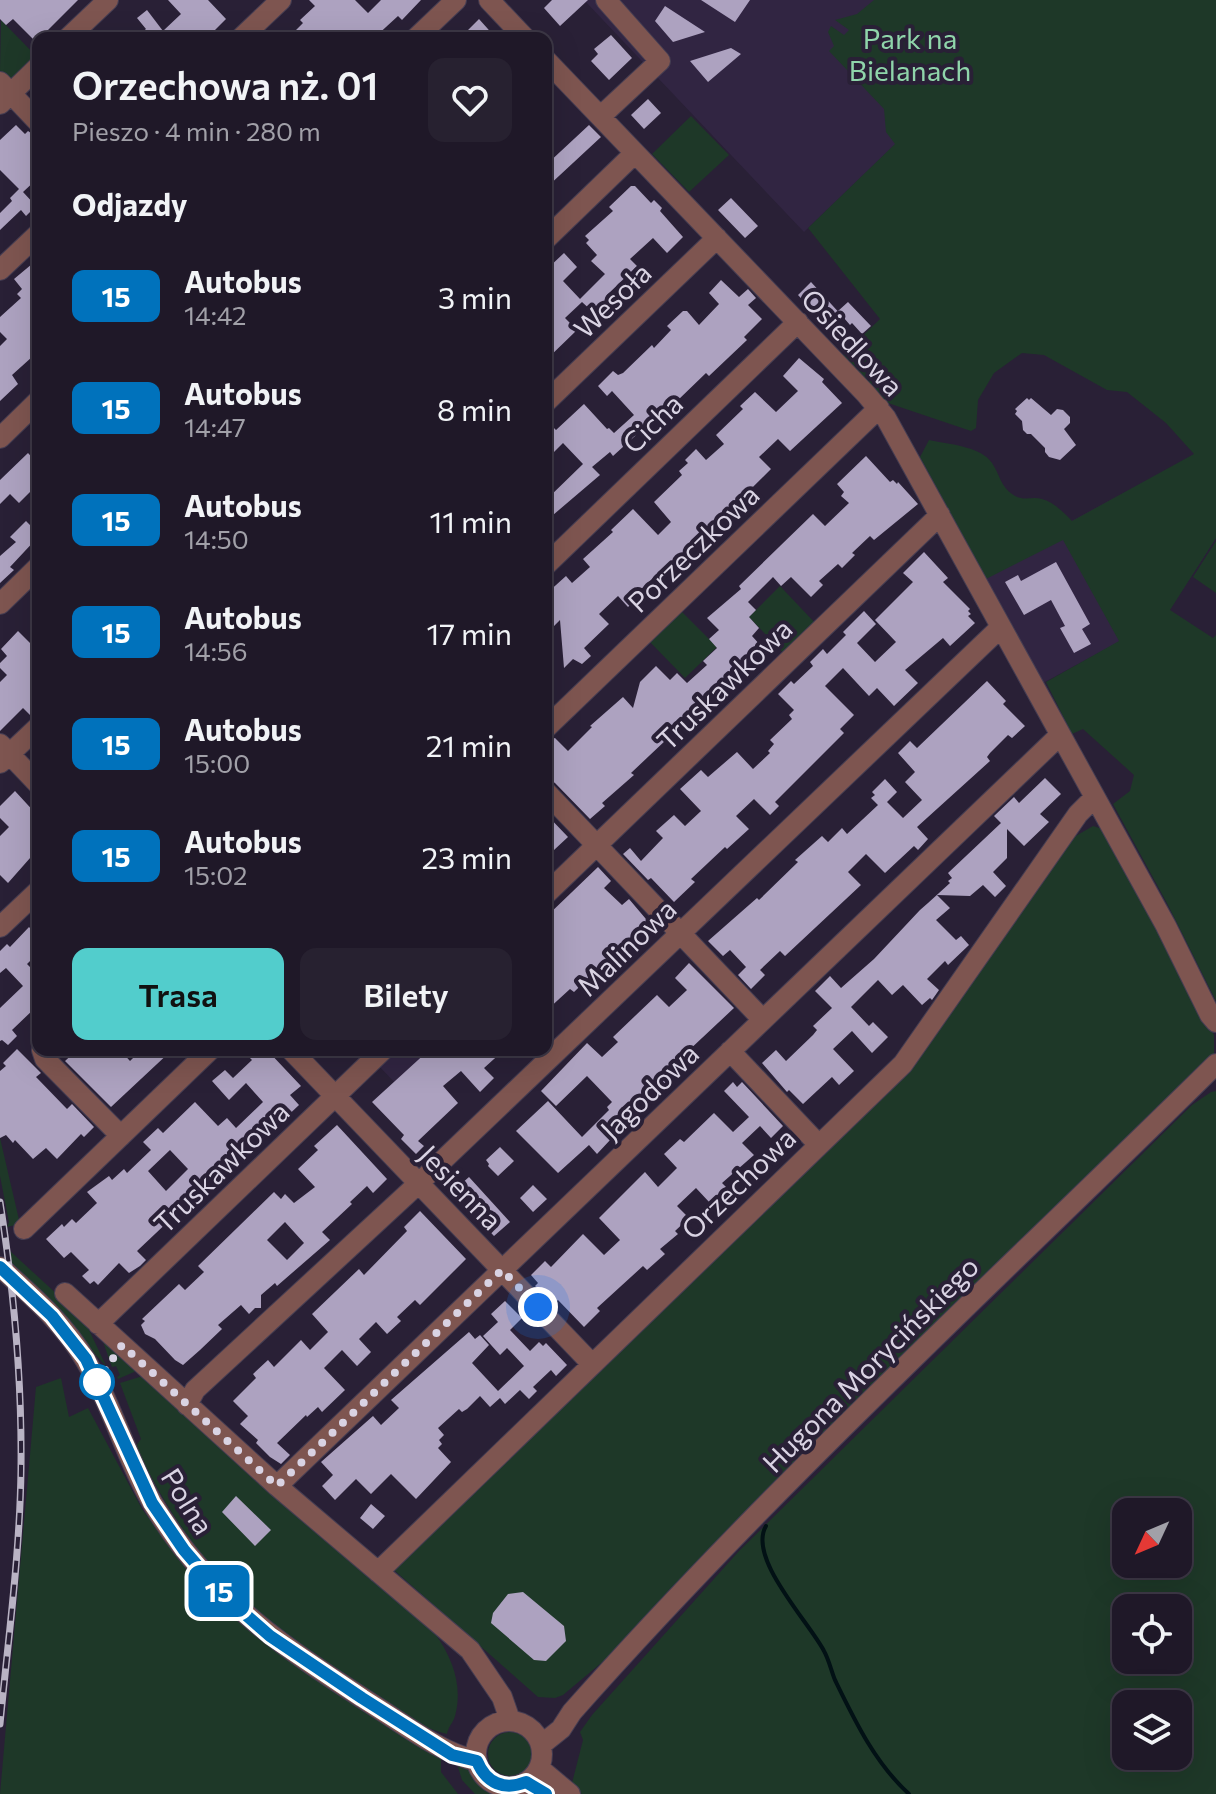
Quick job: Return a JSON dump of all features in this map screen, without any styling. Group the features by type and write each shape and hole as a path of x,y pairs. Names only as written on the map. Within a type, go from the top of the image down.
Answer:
{"street":[{"path":"74,32 108,0"},
{"path":"247,32 281,0"},
{"path":"422,32 456,0"},
{"path":"489,0 519,32"},
{"path":"601,116 660,61 606,0"},
{"path":"32,72 4,93 32,117"},
{"name":"Osiedlowa","path":"552,73 601,116 879,408 1216,1022"},
{"path":"552,233 635,153"},
{"name":"Wesoła","path":"552,396 717,238"},
{"path":"0,270 32,240"},
{"name":"Cicha","path":"552,559 798,322"},
{"path":"0,438 32,407"},
{"name":"Porzeczkowa","path":"552,722 879,408"},
{"name":"Truskawkowa","path":"552,888 940,515"},
{"path":"0,604 32,573"},
{"name":"Malinowa","path":"187,1405 195,1390 419,1183 1000,628"},
{"path":"32,732 3,754 32,779"},
{"name":"Jagodowa","path":"277,1486 1059,736"},
{"path":"552,798 763,1020"},
{"name":"Orzechowa","path":"378,1572 912,1053 1078,814 1094,798"},
{"path":"0,927 32,897"},
{"path":"730,1051 818,1144"},
{"path":"44,1056 121,1136"},
{"path":"24,1229 204,1056"},
{"name":"Jesienna","path":"297,1056 591,1363"},
{"name":"Truskawkowa","path":"98,1324 377,1056"},
{"name":"Hugona Morycińskiego","path":"537,1737 551,1718 572,1712 657,1616 754,1518 1216,1064"},
{"name":"Polna","path":"0,1267 52,1316 86,1359 152,1503 184,1550 221,1593 270,1636 428,1739 477,1752"},
{"path":"65,1293 277,1486 470,1650 488,1675 502,1722"},
{"path":"502,1722 518,1722 537,1737 542,1757 533,1775 517,1786 496,1784 481,1771 477,1752 482,1735 502,1722"},
{"path":"533,1775 546,1794"},
{"path":"533,1775 570,1794"}],"shaded area":[{"path":"584,0 875,0 907,133 804,232"},
{"path":"1194,455 1216,538 1165,617 1043,683 981,570"},
{"path":"388,1056 431,1056 447,1073 415,1104 378,1065"}],"green space":[{"name":"Park na Bielanach","path":"874,0 1216,0 1216,538 1170,610 1213,638 1216,635 1216,1001 1113,804 1130,791 1134,775 1083,729 1072,734 1046,682 1119,641 1063,540 986,579 920,457 929,440 972,449 987,457 1012,494 1020,498 1046,500 1072,521 1194,454 1166,423 1127,392 1107,390 1044,355 1022,353 994,373 978,400 976,428 971,431 885,402 842,356 880,319 808,228 895,144 886,132 884,109 829,51 834,46 828,32 831,26 844,35 849,30 835,20 857,14"},
{"path":"1,20 32,52 32,64 16,80 8,79 0,71"},
{"path":"691,116 729,155 689,192 652,154"},
{"path":"1216,541 1216,593 1193,577"},
{"path":"780,586 817,625 786,656 749,617"},
{"path":"679,609 717,647 685,678 648,640"},
{"path":"1093,826 1106,830 1214,1035 1214,1055 669,1590 612,1654 563,1695 538,1697 394,1570 910,1068 1074,837"},
{"path":"1216,1091 1216,1794 582,1794 571,1787 583,1740 580,1732 592,1715 739,1551 1192,1105"},
{"path":"0,1138 20,1224 7,1227 9,1222 0,1176"},
{"path":"10,1251 84,1319 106,1366 12,1266"},
{"path":"102,1339 138,1367 134,1372 118,1379 120,1375 116,1366 112,1367"},
{"path":"146,1375 436,1635 452,1664 457,1684 457,1705 447,1734 411,1719 295,1643 254,1610 213,1569 178,1523 136,1446 141,1439 120,1383"},
{"path":"61,1378 69,1417 88,1408 142,1509 180,1561 223,1610 344,1699 441,1757 441,1772 458,1794 0,1794 36,1387"},
{"path":"510,1732 525,1739 532,1754 525,1769 510,1776 495,1769 488,1754 495,1739"},
{"path":"457,1764 494,1790 533,1794 475,1794 462,1780"}],"building":[{"path":"0,0 78,0 46,32 32,32 32,38 13,19 6,25 0,19"},
{"path":"168,0 208,0 226,19 213,32 142,32 146,29 137,18 147,10 163,31 181,14"},
{"path":"309,0 355,0 368,13 381,0 421,0 402,20 398,16 381,32 294,32 303,23 300,20 315,6"},
{"path":"552,0 588,0 560,26 544,8"},
{"path":"701,0 750,0 735,22"},
{"path":"665,6 705,32 673,42 655,21"},
{"path":"479,19 491,32 466,32"},
{"path":"611,35 632,58 609,80 591,61 598,54 594,49"},
{"path":"731,48 741,54 708,82 690,61"},
{"path":"648,99 661,113 644,129 631,115"},
{"path":"16,125 25,134 28,131 32,134 32,184 23,192 32,202 32,210 26,216 21,210 0,230 0,213 19,189 0,170 0,140"},
{"path":"589,125 601,137 552,182 552,159"},
{"path":"631,186 635,186 651,203 654,200 662,208 660,211 683,237 667,253 653,238 630,259 637,266 606,296 609,299 594,313 582,302 565,318 577,330 552,354 552,264 564,253 577,267 563,281 580,299 605,274 591,261 597,255 586,243 589,240 585,236 613,211 609,207"},
{"path":"731,198 758,226 745,238 718,210"},
{"path":"32,264 32,357 12,375 18,384 0,401 0,346 7,339 0,332 0,317 21,298 17,294 22,289 14,279"},
{"path":"721,280 739,297 748,289 756,298 748,305 762,319 744,337 747,340 709,376 706,373 677,401 673,397 613,456 610,452 592,467 600,475 552,516 552,494 583,464 563,443 552,454 552,428 556,430 584,404 614,433 634,415 612,391 607,396 598,386 613,371 618,375 623,373 652,345 654,348 671,330 667,326 683,311 687,311 699,325 719,304 709,293"},
{"path":"811,282 843,317 830,329 798,295"},
{"path":"848,302 871,326 862,334 838,311"},
{"path":"799,358 824,379 822,382 842,403 790,451 778,439 759,457 771,469 659,580 655,576 638,592 640,595 628,607 618,596 599,614 609,624 584,648 591,656 582,664 573,659 564,668 560,620 552,628 552,589 566,576 572,583 590,567 583,559 633,509 658,535 671,522 654,502 682,475 679,471 688,463 685,460 696,449 706,460 724,444 716,435 743,409 740,406 755,392 776,412 798,391 783,376"},
{"path":"1027,398 1051,415 1057,409 1070,417 1070,423 1064,429 1076,445 1060,460 1049,457 1045,448 1023,430 1015,409"},
{"path":"28,453 32,457 32,490 19,503 10,494 0,504 0,480"},
{"path":"866,456 890,482 898,482 918,504 874,540 870,536 842,568 838,564 819,581 823,585 811,597 791,577 781,586 773,577 748,602 756,610 749,617 759,628 752,636 761,646 664,736 667,739 631,773 634,775 602,803 605,806 590,819 552,781 552,739 555,738 568,751 590,726 623,697 633,708 640,682 656,666 670,680 677,673 687,683 707,665 703,661 717,648 709,639 719,630 707,618 741,589 739,586 813,514 825,526 849,503 841,496 844,492 837,484"},
{"path":"26,521 32,527 32,543 10,567 14,570 0,583 0,556 16,542 10,537"},
{"path":"924,552 948,578 943,582 970,609 968,616 975,623 950,646 943,638 905,670 918,683 894,706 877,688 869,696 843,668 825,686 854,715 840,729 844,733 775,802 779,806 770,815 754,799 736,816 749,829 691,879 695,882 674,902 623,854 630,848 641,861 663,838 656,831 674,815 685,826 701,811 680,789 701,770 708,777 737,752 753,769 770,753 768,751 774,744 770,740 792,719 789,715 794,710 778,694 813,666 810,662 823,649 827,654 864,611 876,624 857,643 875,662 896,642 875,620 913,582 903,573"},
{"path":"1056,562 1090,624 1082,629 1091,644 1074,653 1060,628 1065,626 1051,600 1024,615 1005,582 1018,575 1021,581"},
{"path":"18,631 32,645 32,716 23,708 0,731 0,682 7,675 0,668 0,663 7,656 1,649"},
{"path":"987,681 1006,701 1003,704 1025,726 1012,738 1008,735 987,757 990,761 917,827 928,839 918,850 914,846 885,873 866,854 848,872 861,885 785,956 780,951 760,970 765,975 751,989 738,975 746,967 730,950 723,956 708,941 757,898 759,900 798,862 795,860 822,836 828,842 842,828 847,834 878,805 871,798 875,795 872,792 885,779 897,792 887,802 903,818 922,800 905,782 915,772 898,753 910,741 917,748"},
{"path":"1045,778 1061,794 1040,814 1049,822 1024,846 1007,829 1007,858 993,872 1006,886 995,897 983,885 970,896 937,895 950,908 936,920 956,940 961,936 969,945 948,965 945,961 927,979 939,990 932,1000 930,998 922,1005 903,985 892,995 878,980 851,1007 869,1026 873,1022 888,1037 872,1053 852,1031 833,1049 854,1071 839,1085 832,1077 803,1104 789,1090 787,1092 762,1063 776,1050 786,1061 817,1030 813,1026 832,1008 815,991 830,976 841,988 874,959 920,910 950,883 948,881 952,878 948,873 1001,823 994,816 1014,797 1019,803"},
{"path":"15,791 32,809 32,856 8,883 0,875 0,836 9,827 0,818 0,806"},
{"path":"552,820 568,837 554,850 552,848"},
{"path":"598,867 611,881 604,888 622,905 629,899 651,925 622,951 630,959 615,974 613,971 608,975 600,967 574,992 570,989 552,1006 552,911"},
{"path":"29,927 32,930 32,959 27,964 32,969 32,1011 12,1030 17,1036 8,1045 0,1041 0,1008 23,986 6,968 0,973 0,951 7,944 10,947"},
{"path":"689,963 734,1008 686,1053 674,1068 679,1073 661,1088 657,1084 637,1104 642,1108 628,1121 623,1116 605,1133 611,1139 597,1154 589,1145 558,1173 516,1131 548,1101 582,1137 609,1110 607,1107 612,1102 587,1076 556,1106 541,1091 587,1043 602,1057 618,1042 613,1037 657,995 669,1007 687,990 675,978"},
{"path":"17,1049 41,1073 36,1077 67,1109 72,1104 94,1127 84,1137 81,1134 57,1159 46,1148 33,1159 15,1140 13,1143 6,1135 0,1138 0,1071 6,1066 3,1063"},
{"path":"70,1056 125,1056 130,1061 135,1056 166,1056 111,1107 65,1061"},
{"path":"248,1056 273,1056 301,1086 290,1095 299,1105 260,1142 252,1133 209,1173 206,1177 208,1180 190,1197 192,1199 137,1251 146,1260 140,1266 129,1273 119,1263 98,1285 94,1281 90,1284 82,1276 89,1270 71,1252 64,1258 46,1239 62,1224 64,1227 72,1219 76,1223 97,1203 87,1192 109,1176 112,1180 124,1169 127,1173 151,1150 143,1142 158,1128 163,1133 195,1102 218,1126 227,1118 236,1128 263,1102 246,1083 229,1100 212,1081 225,1070 233,1078 252,1060","holes":["170,1150 188,1169 166,1191 148,1171"]},
{"path":"422,1056 497,1056 484,1068 494,1078 480,1092 461,1071 443,1086 458,1103 418,1141 424,1146 416,1154 401,1139 404,1135 372,1102"},
{"path":"733,1082 737,1087 742,1082 783,1126 771,1138 760,1126 742,1143 754,1155 722,1183 726,1187 710,1203 696,1188 677,1206 689,1218 675,1231 678,1234 660,1249 665,1254 647,1270 643,1266 597,1308 600,1311 584,1327 558,1300 553,1305 535,1286 538,1283 531,1275 545,1261 551,1267 583,1234 604,1255 620,1240 599,1218 645,1172 658,1187 677,1168 664,1154 680,1139 684,1142 714,1113 733,1132 749,1117 724,1091"},
{"path":"337,1125 387,1179 373,1193 367,1186 350,1202 352,1204 322,1232 330,1240 277,1286 275,1283 261,1295 261,1308 255,1308 249,1314 241,1305 218,1325 222,1329 183,1365 155,1339 145,1334 141,1325 145,1321 142,1319 179,1284 185,1290 204,1272 198,1266 274,1192 281,1199 285,1194 294,1203 315,1187 298,1169 318,1150 314,1146","holes":["285,1222 304,1243 287,1260 267,1240"]},
{"path":"500,1147 514,1161 498,1176 486,1160"},
{"path":"469,1177 510,1222 494,1236 452,1192"},
{"path":"533,1185 547,1199 533,1212 520,1198"},
{"path":"420,1211 466,1259 420,1305 415,1300 397,1317 401,1321 387,1334 376,1322 359,1339 371,1352 357,1366 342,1350 324,1368 345,1390 322,1412 318,1407 306,1415 277,1443 290,1455 281,1464 270,1457 256,1443 258,1440 240,1424 248,1416 233,1401 256,1378 253,1374 268,1360 274,1367 301,1340 310,1350 328,1332 312,1314 359,1269 364,1275 407,1231 404,1227"},
{"path":"505,1301 522,1318 510,1330 530,1351 539,1342 543,1346 546,1343 567,1365 556,1376 551,1370 533,1387 537,1391 529,1399 520,1390 505,1404 500,1398 490,1407 480,1396 467,1409 462,1412 459,1409 438,1428 444,1435 439,1440 442,1444 438,1448 451,1462 416,1499 391,1474 371,1494 356,1479 335,1500 322,1486 333,1475 321,1462 373,1416 381,1425 399,1408 391,1400 469,1332 475,1339 480,1335 489,1345 472,1363 498,1391 524,1366 507,1348 500,1355 483,1336 498,1322 491,1314"},
{"path":"236,1496 271,1530 255,1546 222,1512"},
{"path":"371,1504 385,1516 373,1529 360,1518"},
{"path":"523,1592 564,1626 566,1641 546,1661 534,1660 491,1623 493,1613 508,1594"}],"waterway":[{"path":"766,1526 762,1539 772,1572 824,1651 835,1680 867,1741 886,1769 909,1794"}],"railway":[{"path":"0,1202 16,1336 21,1469 16,1565 0,1724"}],"bus line":[{"name":"15","path":"0,1267 52,1316 86,1359 152,1503 184,1550 221,1593 270,1636 362,1698 452,1755 477,1761 481,1771 496,1784 506,1787 526,1782 546,1794"}],"route":[{"path":"97,1382 122,1345 277,1486 502,1270 538,1307"}]}
